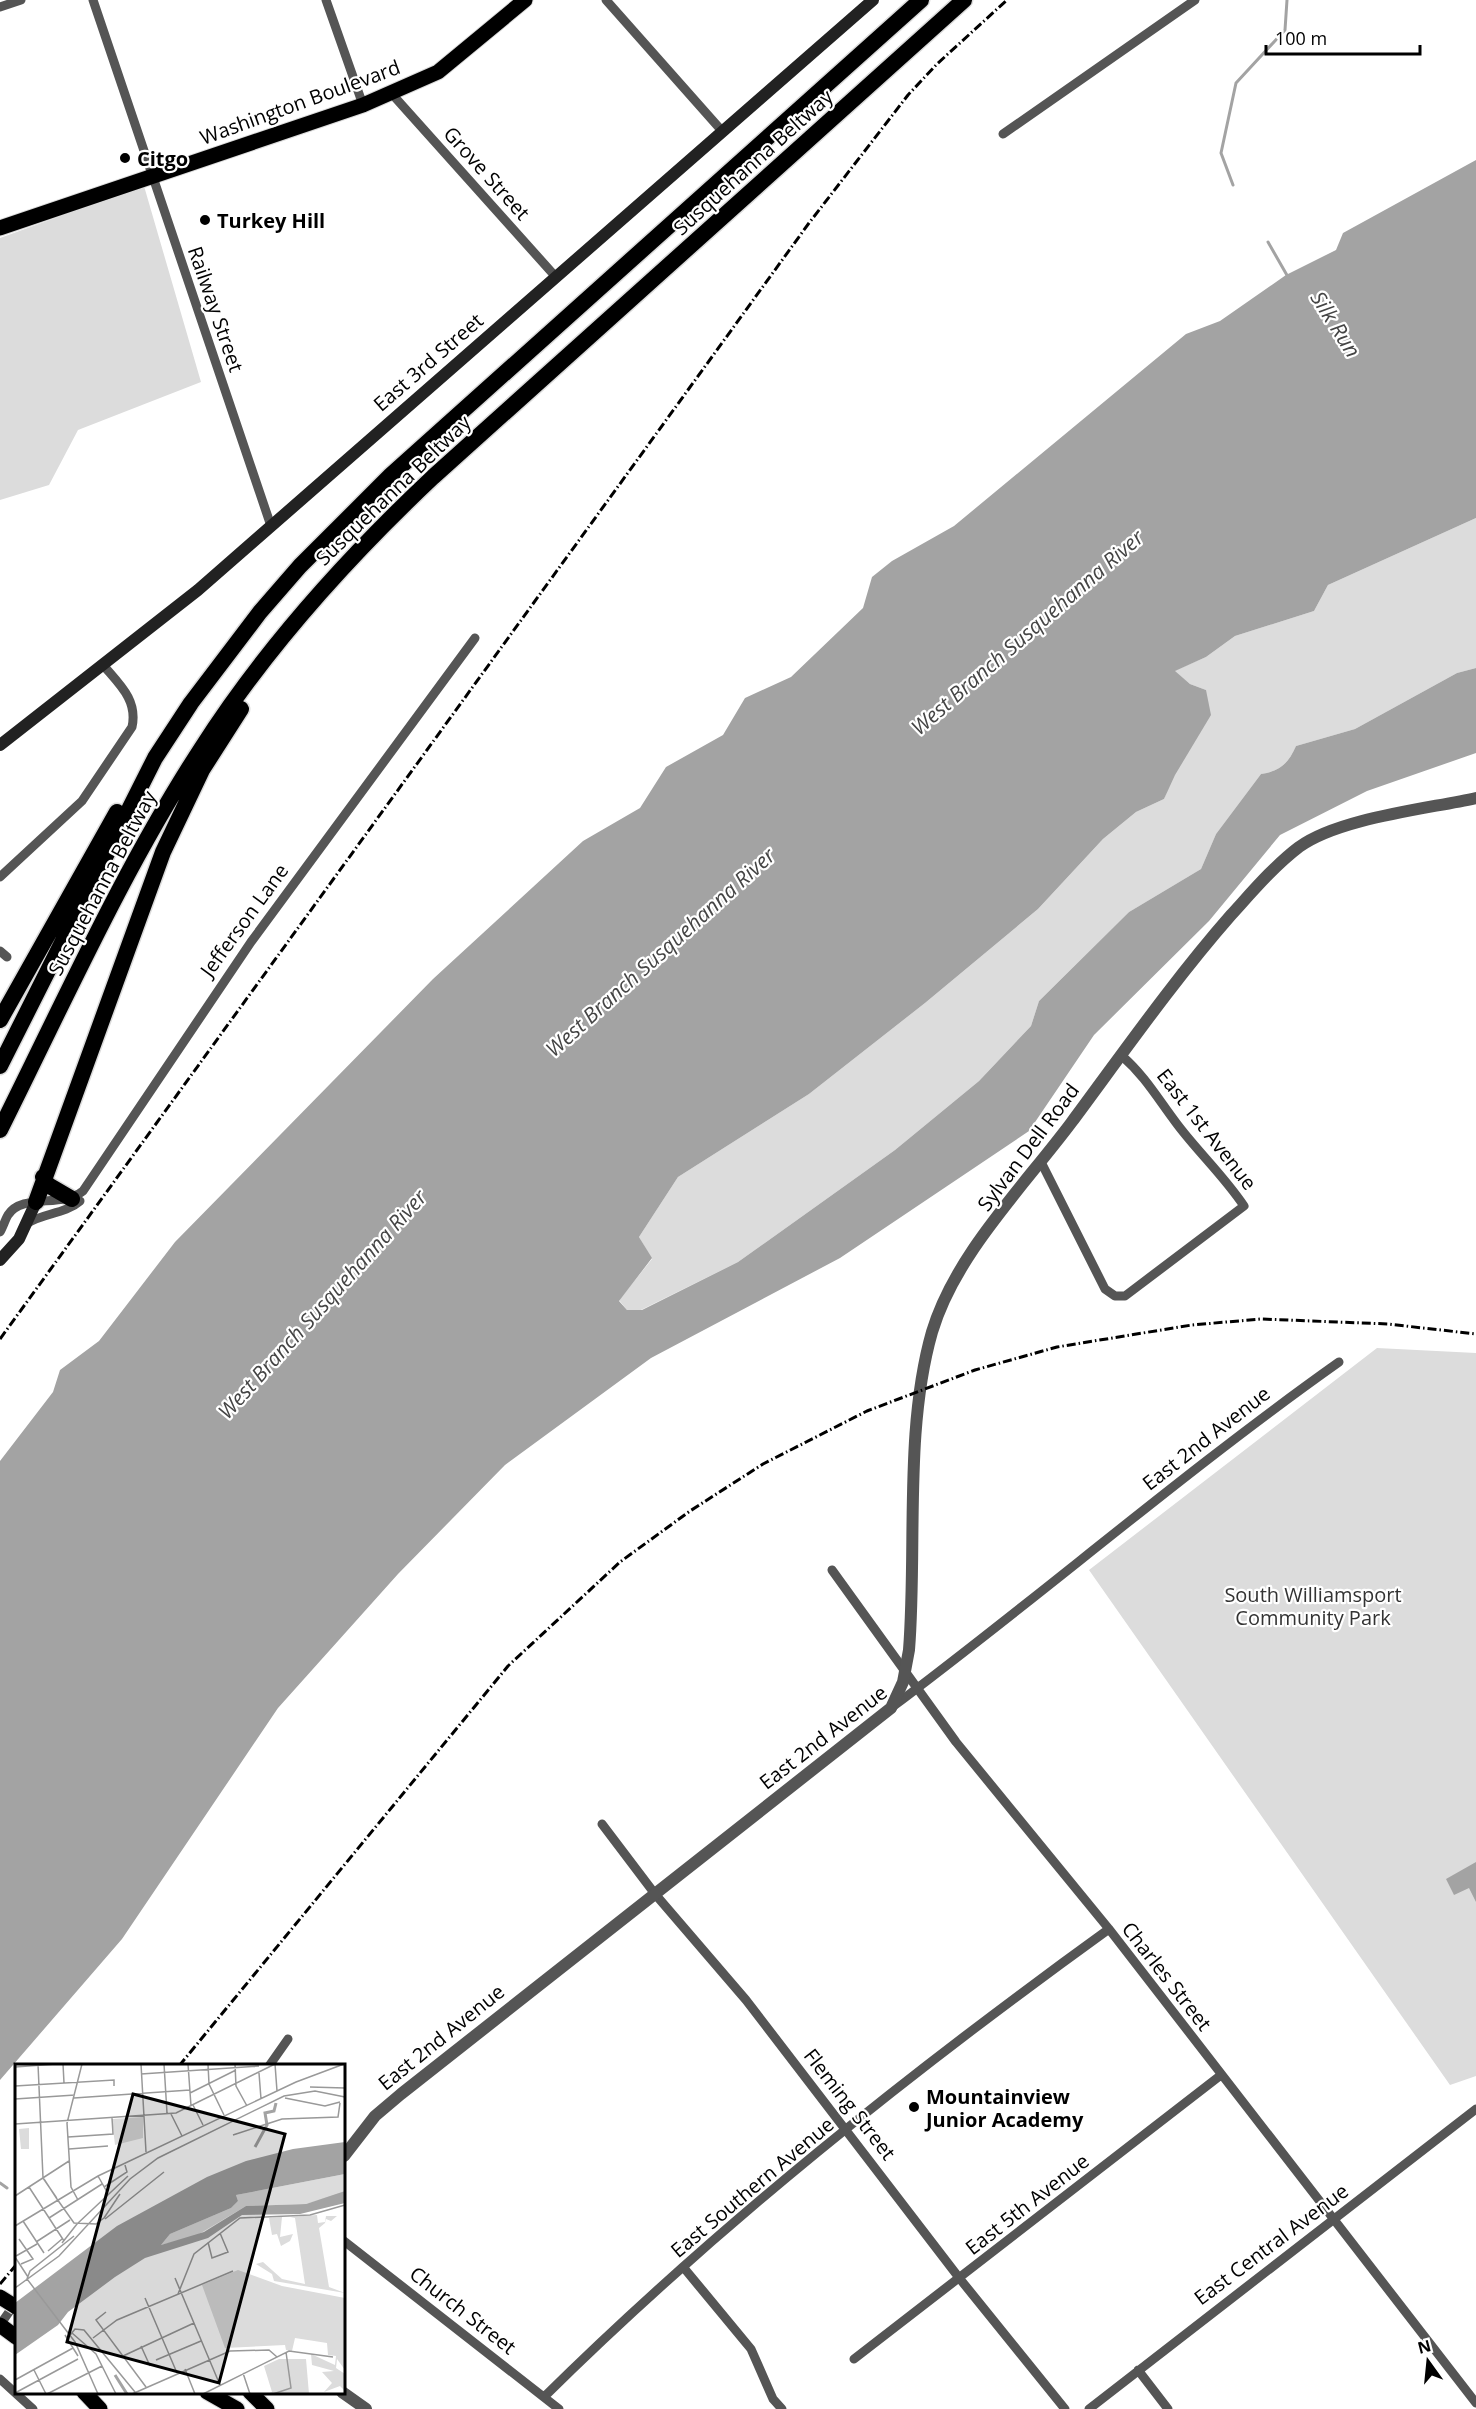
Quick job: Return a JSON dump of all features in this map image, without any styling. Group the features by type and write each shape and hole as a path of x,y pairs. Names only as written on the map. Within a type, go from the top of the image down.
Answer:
{"highway":[{"name":"Susquehanna Beltway","path":"0,1066 155,758 197,694 260,612 300,566 391,475 921,0"},
{"name":"Susquehanna Beltway","path":"0,1130 131,870 178,784 253,674 344,563 441,469 964,0"},
{"path":"36,1202 43,1177 149,885 183,807 238,713 344,563"},
{"path":"0,1020 123,802 155,758"},
{"path":"43,1177 48,1185 77,1195"}],"main road":[{"name":"Washington Boulevard","path":"0,228 392,94 452,62 525,0"},
{"name":"East 3rd Street","path":"0,745 168,616 873,0"},
{"path":"0,1260 19,1239 36,1202"},
{"path":"0,2297 15,2306"},
{"path":"0,2325 15,2336"},
{"path":"86,2394 100,2409"},
{"path":"211,2394 237,2409"},
{"path":"252,2394 267,2409"}],"street":[{"path":"0,7 21,0"},
{"name":"Railway Street","path":"93,0 271,526"},
{"path":"326,0 363,105"},
{"path":"606,0 722,131"},
{"path":"1003,134 1195,0"},
{"name":"Grove Street","path":"392,94 555,276"},
{"name":"Jefferson Lane","path":"28,1223 38,1217 72,1207 82,1199 77,1195 251,942 475,638"},
{"path":"0,877 82,801 133,723 134,713 128,695 103,665"},
{"name":"Sylvan Dell Road","path":"891,1708 906,1670 911,1623 918,1401 933,1330 954,1280 1215,933 1246,898 1298,848 1330,832 1354,824 1476,798"},
{"name":"East 1st Avenue","path":"1041,1162 1105,1289 1120,1298 1244,1206 1232,1188 1177,1125 1143,1075 1122,1056"},
{"path":"0,1232 13,1209 19,1205 77,1195"},
{"name":"East 2nd Avenue","path":"345,2155 375,2116 401,2094 1284,1401 1339,1362"},
{"name":"Charles Street","path":"831,1570 906,1670 917,1689 1030,1835 1109,1929 1476,2403"},
{"name":"Fleming Street","path":"602,1824 655,1894 746,2000 848,2129 960,2279 1065,2409"},
{"name":"East Southern Avenue","path":"544,2397 589,2352 684,2268 848,2129 1040,1979 1109,1929"},
{"path":"270,2064 288,2039"},
{"name":"East 5th Avenue","path":"854,2359 1221,2075"},
{"name":"East Central Avenue","path":"1089,2409 1476,2109"},
{"name":"Church Street","path":"345,2242 559,2409"},
{"path":"684,2268 751,2349 774,2399 782,2409"},
{"path":"0,2325 15,2303"},
{"path":"1138,2370 1168,2409"},
{"path":"0,2379 15,2393"},
{"path":"16,2394 33,2409"},
{"path":"345,2394 366,2409"}],"green space":[{"path":"144,186 201,382 78,430 49,485 0,500 0,238"},
{"path":"1476,518 1476,668 1457,673 1355,729 1296,746 1283,766 1261,774 1216,834 1201,869 1129,912 1039,1001 1031,1026 979,1081 895,1150 738,1262 641,1310 627,1310 619,1300 652,1259 639,1237 678,1177 809,1094 925,1003 1038,909 1103,839 1136,812 1164,799 1206,690 1190,684 1174,671 1206,657 1235,636 1314,611 1328,585"},
{"name":"South Williamsport Community Park","path":"1377,1348 1476,1353 1476,2076 1450,2085 1089,1570"}],"water":[{"name":"West Branch Susquehanna River","path":"1476,160 1476,518 1328,585 1314,611 1235,636 1206,657 1175,671 1190,684 1206,690 1211,715 1175,775 1164,799 1136,812 1103,839 1038,909 925,1003 809,1094 678,1177 639,1237 652,1258 619,1301 627,1310 642,1310 738,1262 895,1150 979,1081 1031,1026 1039,1001 1129,912 1201,869 1216,834 1261,774 1283,766 1296,746 1355,729 1457,673 1476,668 1476,753 1367,791 1280,835 1209,921 1094,1035 1029,1131 840,1258 651,1358 505,1465 398,1574 278,1708 122,1939 0,2080 0,1461 53,1392 60,1370 99,1341 175,1242 433,979 583,841 640,808 666,767 723,735 745,698 791,677 863,608 872,577 892,561 954,526 1186,334 1220,321 1286,275 1336,250 1343,233"},
{"path":"1476,1862 1476,1902 1469,1888 1454,1895 1446,1879"}],"waterway":[{"name":"Silk Run","path":"1233,185 1221,153 1236,83 1285,30 1287,0"},
{"name":"Silk Run","path":"1268,242 1288,277"},
{"path":"0,2183 7,2188"}],"railway":[{"path":"0,1339 809,223 908,95 937,64 1007,0"},
{"path":"181,2064 508,1666 620,1562 690,1511 763,1464 867,1411 975,1370 1057,1347 1192,1325 1261,1319 1388,1324 1476,1334"},
{"path":"0,2284 15,2266"}],"place":[{"name":"Citgo","path":"125,158"},
{"name":"Turkey Hill","path":"205,220"},
{"name":"Mountainview Junior Academy","path":"914,2107"}]}
